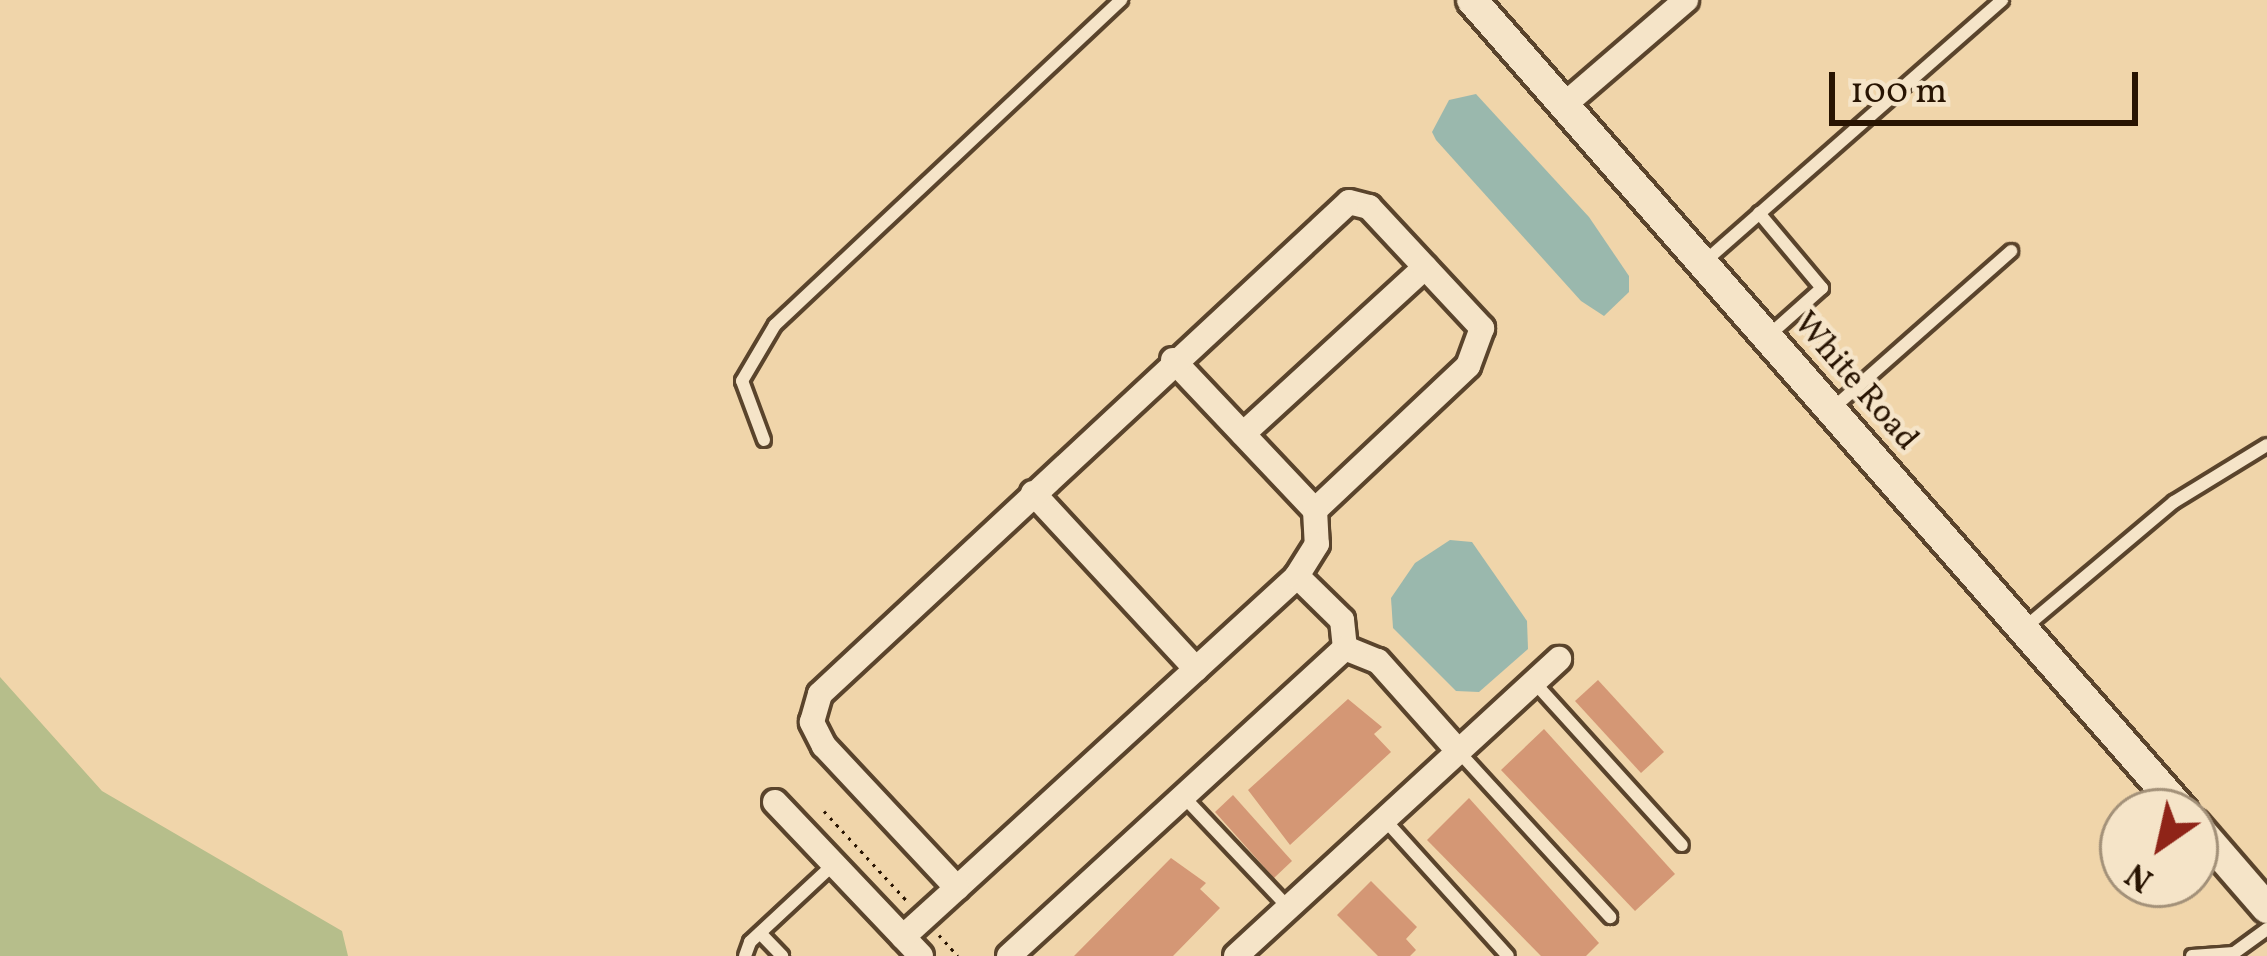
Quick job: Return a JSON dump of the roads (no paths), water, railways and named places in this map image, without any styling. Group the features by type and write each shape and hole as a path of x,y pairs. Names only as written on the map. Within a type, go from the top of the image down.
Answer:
{"street":[{"name":"White Road","path":"1472,0 2162,788"},
{"path":"1564,105 1686,0"},
{"path":"957,888 824,746 812,722 820,694 1348,202 1369,207 1482,328 1478,350 1315,510"},
{"path":"1243,434 1426,267"},
{"path":"903,937 1297,576 1317,544 1315,510 1173,361"},
{"path":"1033,493 1196,668"},
{"path":"1297,576 1342,620 1346,648"},
{"path":"1346,648 1378,662 1459,752"},
{"path":"1011,955 1181,794 1346,648"},
{"path":"1236,956 1559,659"},
{"path":"775,802 921,956"},
{"path":"2219,853 2267,908"}],"lane":[{"path":"764,440 742,381 775,325 1121,0"},
{"path":"1702,264 2002,0"},
{"path":"1760,213 1822,289 1766,337"},
{"path":"1831,410 2011,251"},
{"path":"2022,630 2174,502 2267,445"},
{"path":"1534,682 1682,845"},
{"path":"1459,752 1610,917"},
{"path":"1181,794 1288,907"},
{"path":"1385,820 1508,956"},
{"path":"745,956 760,933 834,864"},
{"path":"2192,956 2234,953 2267,929"},
{"path":"760,933 782,956"}],"water":[{"path":"1476,94 1589,217 1629,276 1629,292 1604,316 1581,301 1436,140 1432,132 1449,100"},
{"path":"1450,540 1472,542 1527,621 1528,649 1479,692 1456,691 1393,628 1391,598 1415,563"}]}
